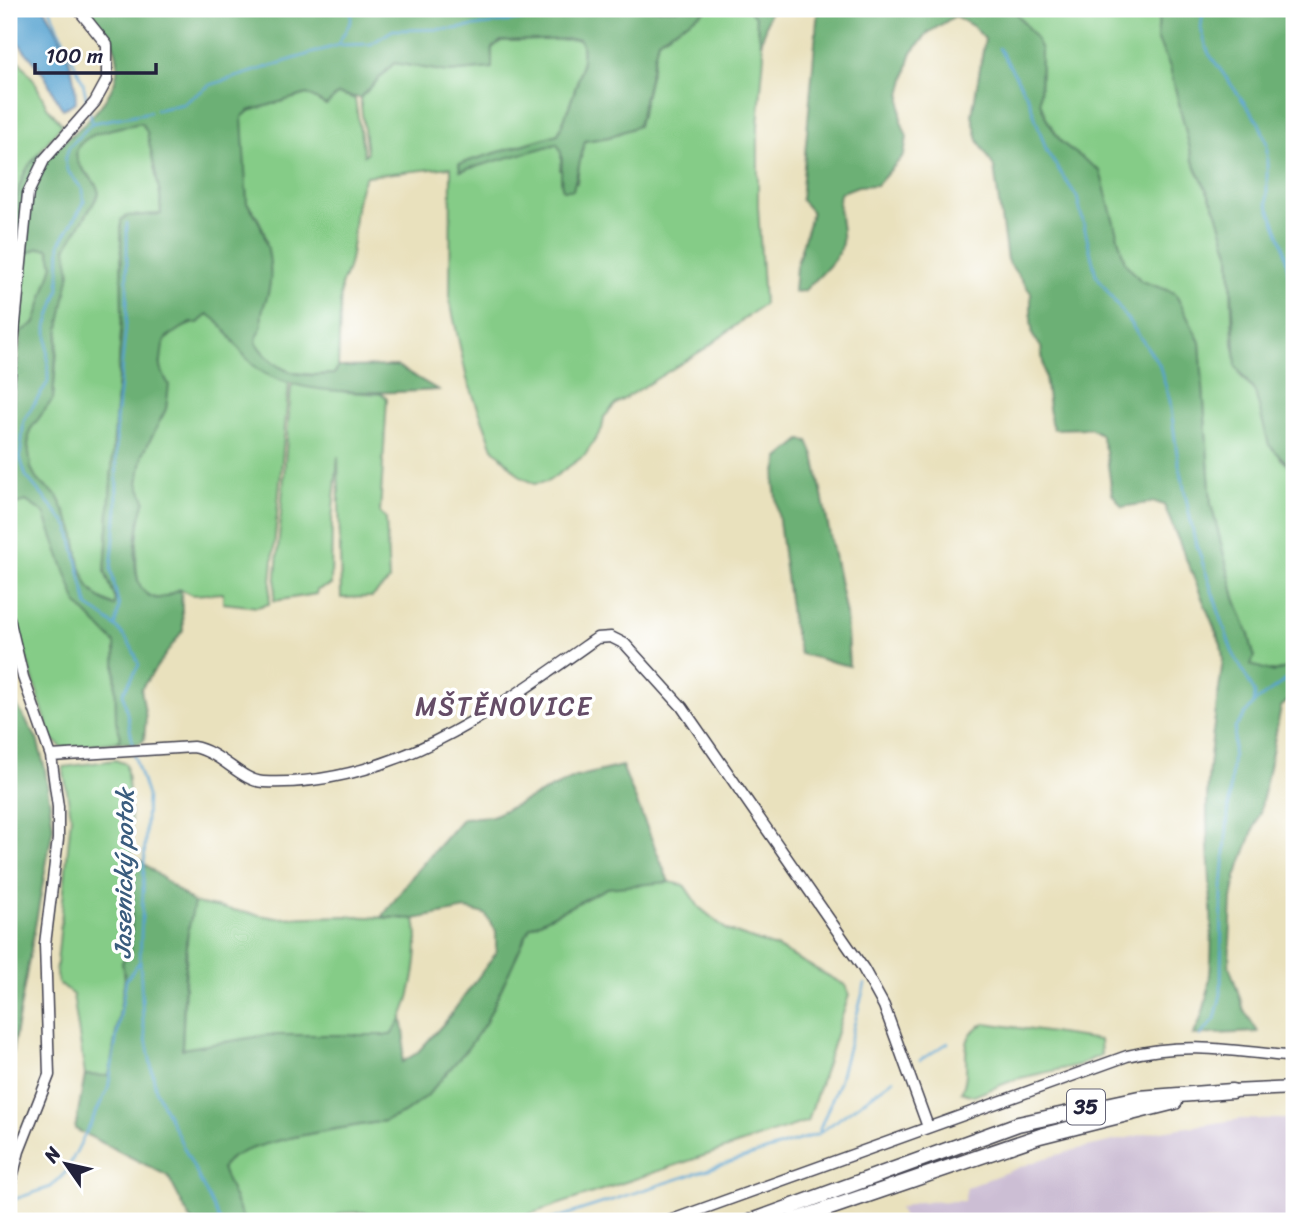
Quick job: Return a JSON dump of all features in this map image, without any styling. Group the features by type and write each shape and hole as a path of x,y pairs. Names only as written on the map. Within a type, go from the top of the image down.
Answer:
{"highway":[{"name":"35","path":"752,1221 982,1137 1053,1115 1139,1098 1231,1091"},
{"name":"35","path":"792,1221 1040,1136 1120,1113 1231,1091"}],"main road":[{"name":"35","path":"1231,1091 1294,1088"}],"street":[{"path":"9,384 27,193 44,160 84,116 107,80 107,45 78,9"},
{"path":"9,618 23,677 51,756 58,807 58,839 45,944 49,1075 23,1140 9,1189"},
{"path":"51,756 144,748 207,749 259,782 325,778 379,766 471,724 597,638 611,637 625,644 681,707 863,968 884,1006 928,1127"},
{"path":"670,1221 1110,1062 1159,1049 1203,1046 1294,1057"}],"shaded area":[{"path":"1242,1119 1294,1119 1294,1221 904,1221 899,1208 917,1202 964,1201 967,1187 1042,1159 1078,1149 1154,1132"}],"green space":[{"path":"83,9 708,9 658,40 638,126 609,137 585,141 573,190 563,190 561,155 557,144 460,171 459,164 558,134 580,71 582,47 579,39 501,41 492,48 492,68 448,72 394,63 360,98 338,94 326,105 307,94 249,111 242,117 247,203 264,235 270,260 270,286 256,343 280,367 299,374 334,374 338,367 397,366 438,390 345,392 296,385 258,369 244,356 222,326 208,314 198,323 191,323 167,337 163,345 160,368 169,385 166,409 143,454 138,483 145,500 135,554 139,583 145,593 162,598 181,590 183,630 141,689 146,718 144,740 139,744 117,742 121,737 116,721 115,643 77,604 44,513 26,501 15,504 11,511 12,415 21,332 35,323 53,265 49,249 39,248 24,254 16,221 17,197 23,175 29,165 42,153 69,137 89,119 106,98 117,73 117,59 112,41","holes":["142,123 147,132 160,194 161,214 127,216 121,220 122,317 105,572 116,600 114,606 99,598 89,587 80,567 74,530 57,496 37,480 31,468 28,445 30,430 53,399 57,340 70,272 66,248 99,194 96,184 80,166 76,152 80,144 88,138 111,129"]},
{"path":"708,9 748,9 755,17 764,54 758,126 758,206 764,304 706,348 616,404 604,417 602,429 585,455 547,482 534,484 521,477 493,448 467,379 450,301 451,167 366,176 357,201 350,258 341,285 338,367 334,374 309,375 289,371 272,361 256,343 268,254 259,220 247,203 242,117 249,111 307,94 326,105 338,93 355,99 364,155 367,153 360,98 394,63 448,72 491,68 492,48 501,41 579,39 582,47 580,71 558,134 459,164 461,171 557,143 562,151 560,170 577,183 580,155 585,141 609,137 641,117 658,40"},
{"path":"748,9 770,9 761,44 755,17"},
{"path":"818,9 1013,9 1035,37 1041,50 1040,102 1047,120 1062,143 1100,171 1125,263 1141,281 1175,293 1200,342 1211,504 1235,598 1249,635 1254,656 1251,665 1274,672 1294,665 1294,695 1281,707 1260,812 1236,877 1232,899 1229,965 1244,1010 1258,1032 1193,1035 1203,1013 1209,986 1212,925 1207,790 1223,659 1221,644 1164,505 1155,502 1122,507 1112,493 1106,451 1100,434 1090,428 1054,429 1051,423 1041,347 1033,336 1031,293 1007,260 994,167 978,140 972,115 985,39 974,27 955,16 928,33 911,54 901,95 901,121 907,137 904,155 877,185 858,186 840,193 840,249 826,269 804,291 794,292 796,267 812,212 801,200"},
{"path":"1013,9 1160,9 1157,38 1170,67 1193,161 1217,212 1230,256 1233,344 1240,375 1255,392 1281,459 1294,470 1294,665 1289,668 1272,671 1250,665 1254,656 1249,635 1235,598 1211,504 1200,342 1175,293 1141,281 1125,263 1100,172 1062,143 1047,120 1040,102 1041,50 1035,37"},
{"path":"1160,9 1294,9 1294,470 1269,445 1255,392 1236,367 1230,256 1217,212 1193,161 1170,67 1157,38"},
{"path":"9,48 34,80 47,107 62,124 31,163 19,189 9,321"},
{"path":"142,123 147,132 160,194 161,214 127,216 121,220 122,317 105,572 116,600 114,606 98,598 89,587 80,567 74,530 57,496 37,480 31,468 28,445 30,430 53,399 66,248 99,194 96,184 80,166 76,152 80,144 99,133"},
{"path":"39,248 49,249 53,265 35,323 21,332 17,330 24,254"},
{"path":"208,313 259,368 289,382 269,604 257,607 223,603 223,593 192,595 179,589 160,598 149,597 142,589 138,577 136,562 141,506 138,478 145,445 166,408 167,390 161,361 163,345 173,333 198,323"},
{"path":"295,382 347,392 382,394 387,398 380,513 386,519 389,581 372,597 341,598 338,456 332,521 331,585 317,590 316,594 274,601 291,387"},
{"path":"801,440 808,441 814,455 846,615 849,666 800,654 792,623 774,482 779,458"},
{"path":"26,501 44,513 115,643 116,720 121,737 117,742 62,748 51,737 17,628 13,604 11,511 15,504"},
{"path":"9,698 13,699 37,739 45,769 53,827 9,1070"},
{"path":"115,760 126,764 129,787 132,858 131,951 122,962 125,978 109,1077 85,1075 73,995 58,983 56,974 71,816 63,767"},
{"path":"622,766 669,882 607,888 530,927 486,1022 468,1048 427,1096 404,1113 385,1121 269,1143 229,1159 222,1169 244,1221 191,1221 168,1176 75,1129 85,1075 109,1076 125,978 122,962 131,951 133,855 194,903 186,942 182,1049 267,1035 391,1035 402,1018 405,1038 402,1062 417,1053 446,1021 496,953 496,931 485,914 466,909 415,919 382,917 415,873 463,818 492,816 576,777"},
{"path":"669,882 684,885 699,907 727,930 778,948 845,985 849,995 808,1121 509,1221 395,1221 386,1216 363,1212 342,1213 324,1221 244,1221 222,1169 229,1159 268,1143 385,1121 530,927 611,885"},
{"path":"189,904 276,918 344,916 415,919 416,963 409,996 398,1024 391,1035 182,1049"},
{"path":"986,1023 1100,1040 1101,1055 1079,1065 1016,1079 974,1096 961,1092 965,1083 967,1044 976,1029"}],"water":[{"path":"10,9 45,9 67,53 74,77 76,102 63,109 60,105 47,80 11,30"}],"waterway":[{"name":"Jasenický potok","path":"50,9 83,83 88,106"},
{"path":"338,44 351,21 352,9"},
{"path":"156,110 183,104 210,85 338,45 371,44 393,30 454,29 548,16 569,9"},
{"path":"1203,9 1201,29 1209,54 1259,123 1267,144 1267,203 1283,244 1294,300"},
{"path":"999,48 1028,97 1047,152 1077,197 1096,275 1159,364 1170,401 1177,454 1194,537 1232,651 1255,693 1254,703"},
{"path":"92,123 150,112"},
{"name":"Jasenický potok","path":"90,113 92,123 69,147 65,160 67,170 83,190 84,203 60,243 59,289 47,326 48,382 24,420 20,457 26,476 69,527 88,607 119,630 131,646 139,665 123,693 134,749"},
{"path":"116,624 119,607 111,569 117,508 116,421 127,315 127,223"},
{"path":"1200,1036 1215,1019 1221,994 1222,889 1235,728 1254,703 1294,674"},
{"name":"Jasenický potok","path":"134,755 147,796 140,961 143,1022 156,1091 220,1221"},
{"path":"9,1210 15,1199 51,1187 66,1172 108,1089 126,980 140,961"},
{"path":"819,1131 839,1082 865,984"},
{"path":"920,1060 948,1043"},
{"path":"547,1221 818,1134 894,1079"}],"district":[{"name":"MŠTĚNOVICE","path":"504,706"}]}
